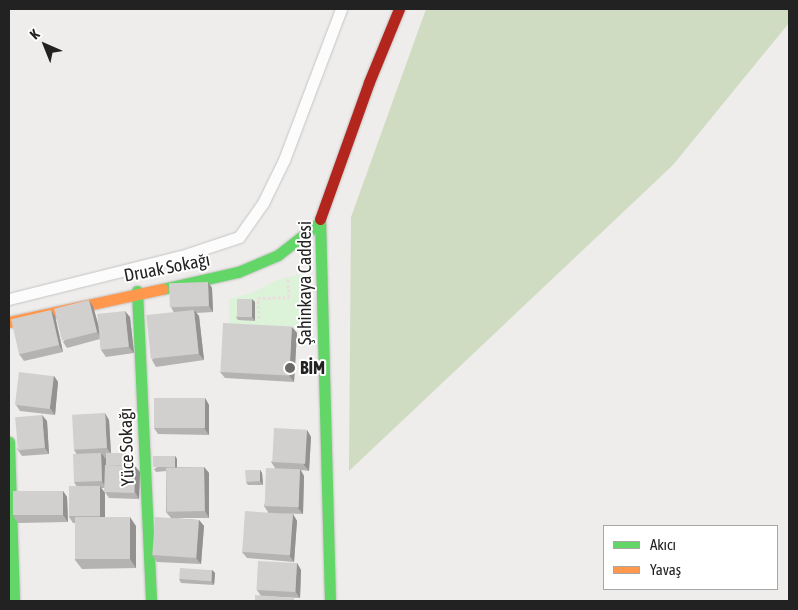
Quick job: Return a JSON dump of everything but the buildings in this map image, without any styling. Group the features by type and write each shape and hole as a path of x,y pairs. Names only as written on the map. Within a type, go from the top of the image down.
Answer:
{"street":[{"name":"Şahinkaya Caddesi","path":"330,601 319,223 368,82 399,9"},
{"name":"Druak Sokağı","path":"9,322 137,291 238,272 278,255 301,240 319,223"},
{"name":"Yüce Sokağı","path":"137,291 151,601"},
{"path":"9,442 14,601"}],"lane":[{"path":"9,299 182,256 238,237 263,204 284,160 340,9"}],"path":[{"path":"259,318 258,298 275,297"}],"green space":[{"path":"426,9 789,9 789,23 673,165 349,471 351,217"},
{"path":"306,273 304,327 229,325 229,299 251,293 277,280"}],"traffic: fast":[{"path":"320,219 330,601"},
{"path":"162,289 238,272 278,255 319,223"},
{"path":"137,291 151,601"},
{"path":"9,442 14,601"}],"traffic: slow":[{"path":"9,322 162,289"}],"traffic: jam":[{"path":"320,219 369,82 399,9"}],"place":[{"name":"BİM","path":"290,368"}]}
